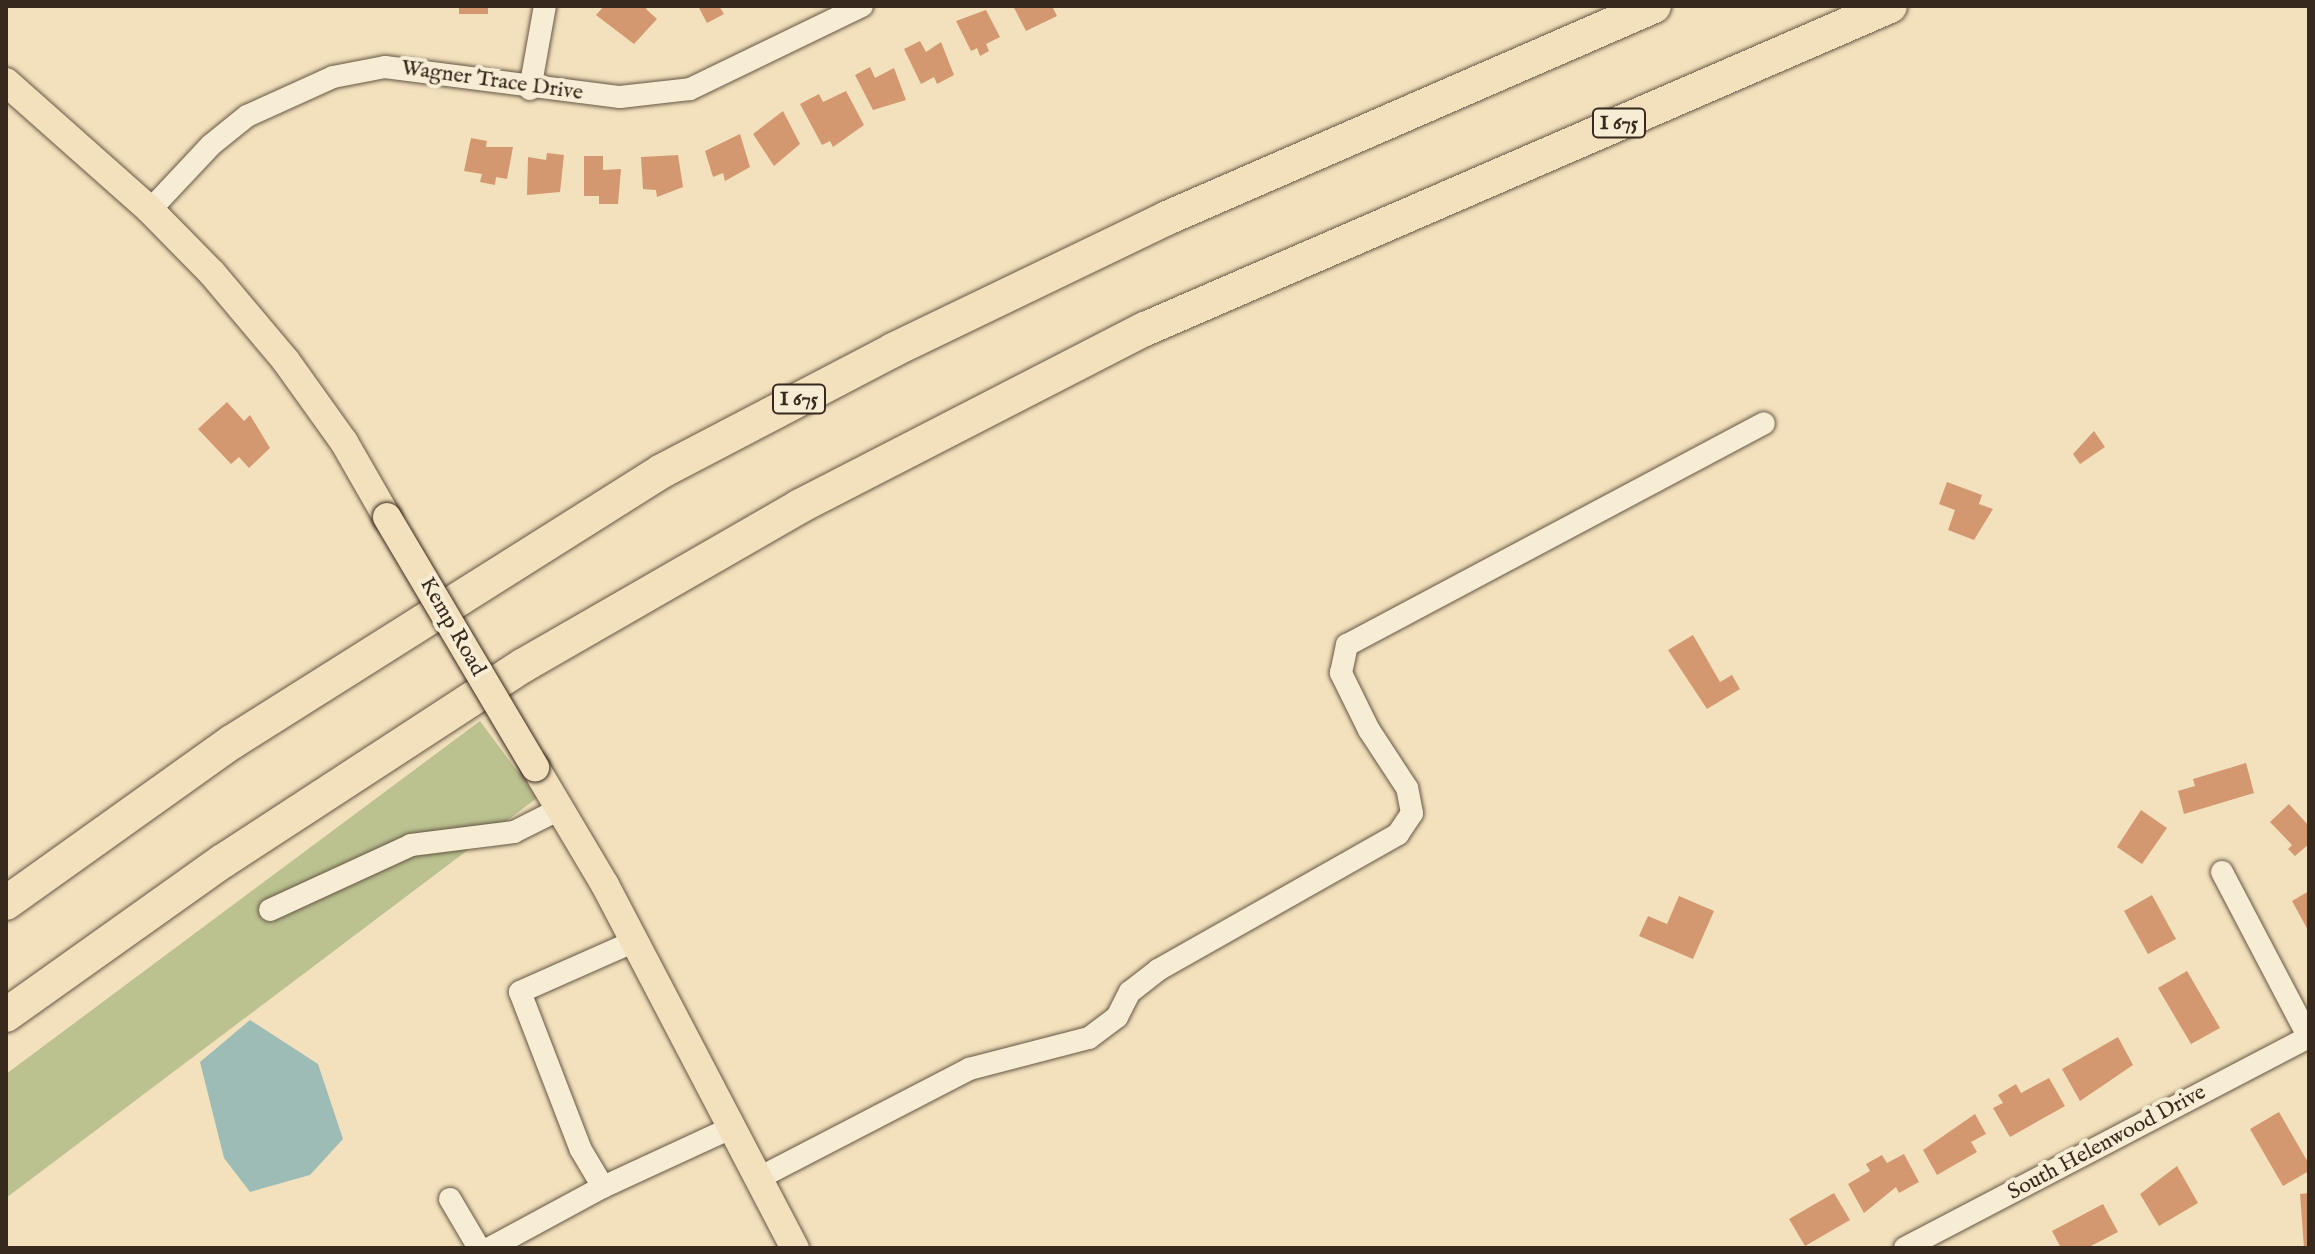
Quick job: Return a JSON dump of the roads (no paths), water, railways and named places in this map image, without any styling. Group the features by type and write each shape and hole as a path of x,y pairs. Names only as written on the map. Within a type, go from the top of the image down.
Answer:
{"highway":[{"name":"I 675","path":"6,903 232,742 662,471 893,350 1167,218 1654,6"},
{"name":"I 675","path":"6,1015 223,861 511,673 800,506 1145,329 1890,6"}],"main road":[{"name":"Kemp Road","path":"6,82 150,210 286,361 344,442 635,941 795,1248"}],"street":[{"path":"530,89 545,6"},
{"name":"Wagner Trace Drive","path":"150,210 211,145 247,116 333,77 385,67 436,70 530,89 620,97 690,89 862,6"},
{"path":"759,1178 969,1069 1089,1038 1117,1017 1130,992 1158,970 1398,834 1412,813 1407,788 1369,730 1341,673 1347,645 1764,423"},
{"path":"270,910 411,845 514,832 560,809"},
{"path":"2222,872 2309,1038"},
{"path":"603,1187 581,1150 520,992 635,941"},
{"name":"South Helenwood Drive","path":"1905,1248 2309,1038"},
{"path":"490,1248 603,1187 733,1127"},
{"path":"450,1199 479,1248"}],"water":[{"path":"250,1020 318,1064 343,1139 310,1175 250,1192 224,1158 200,1062"}]}
